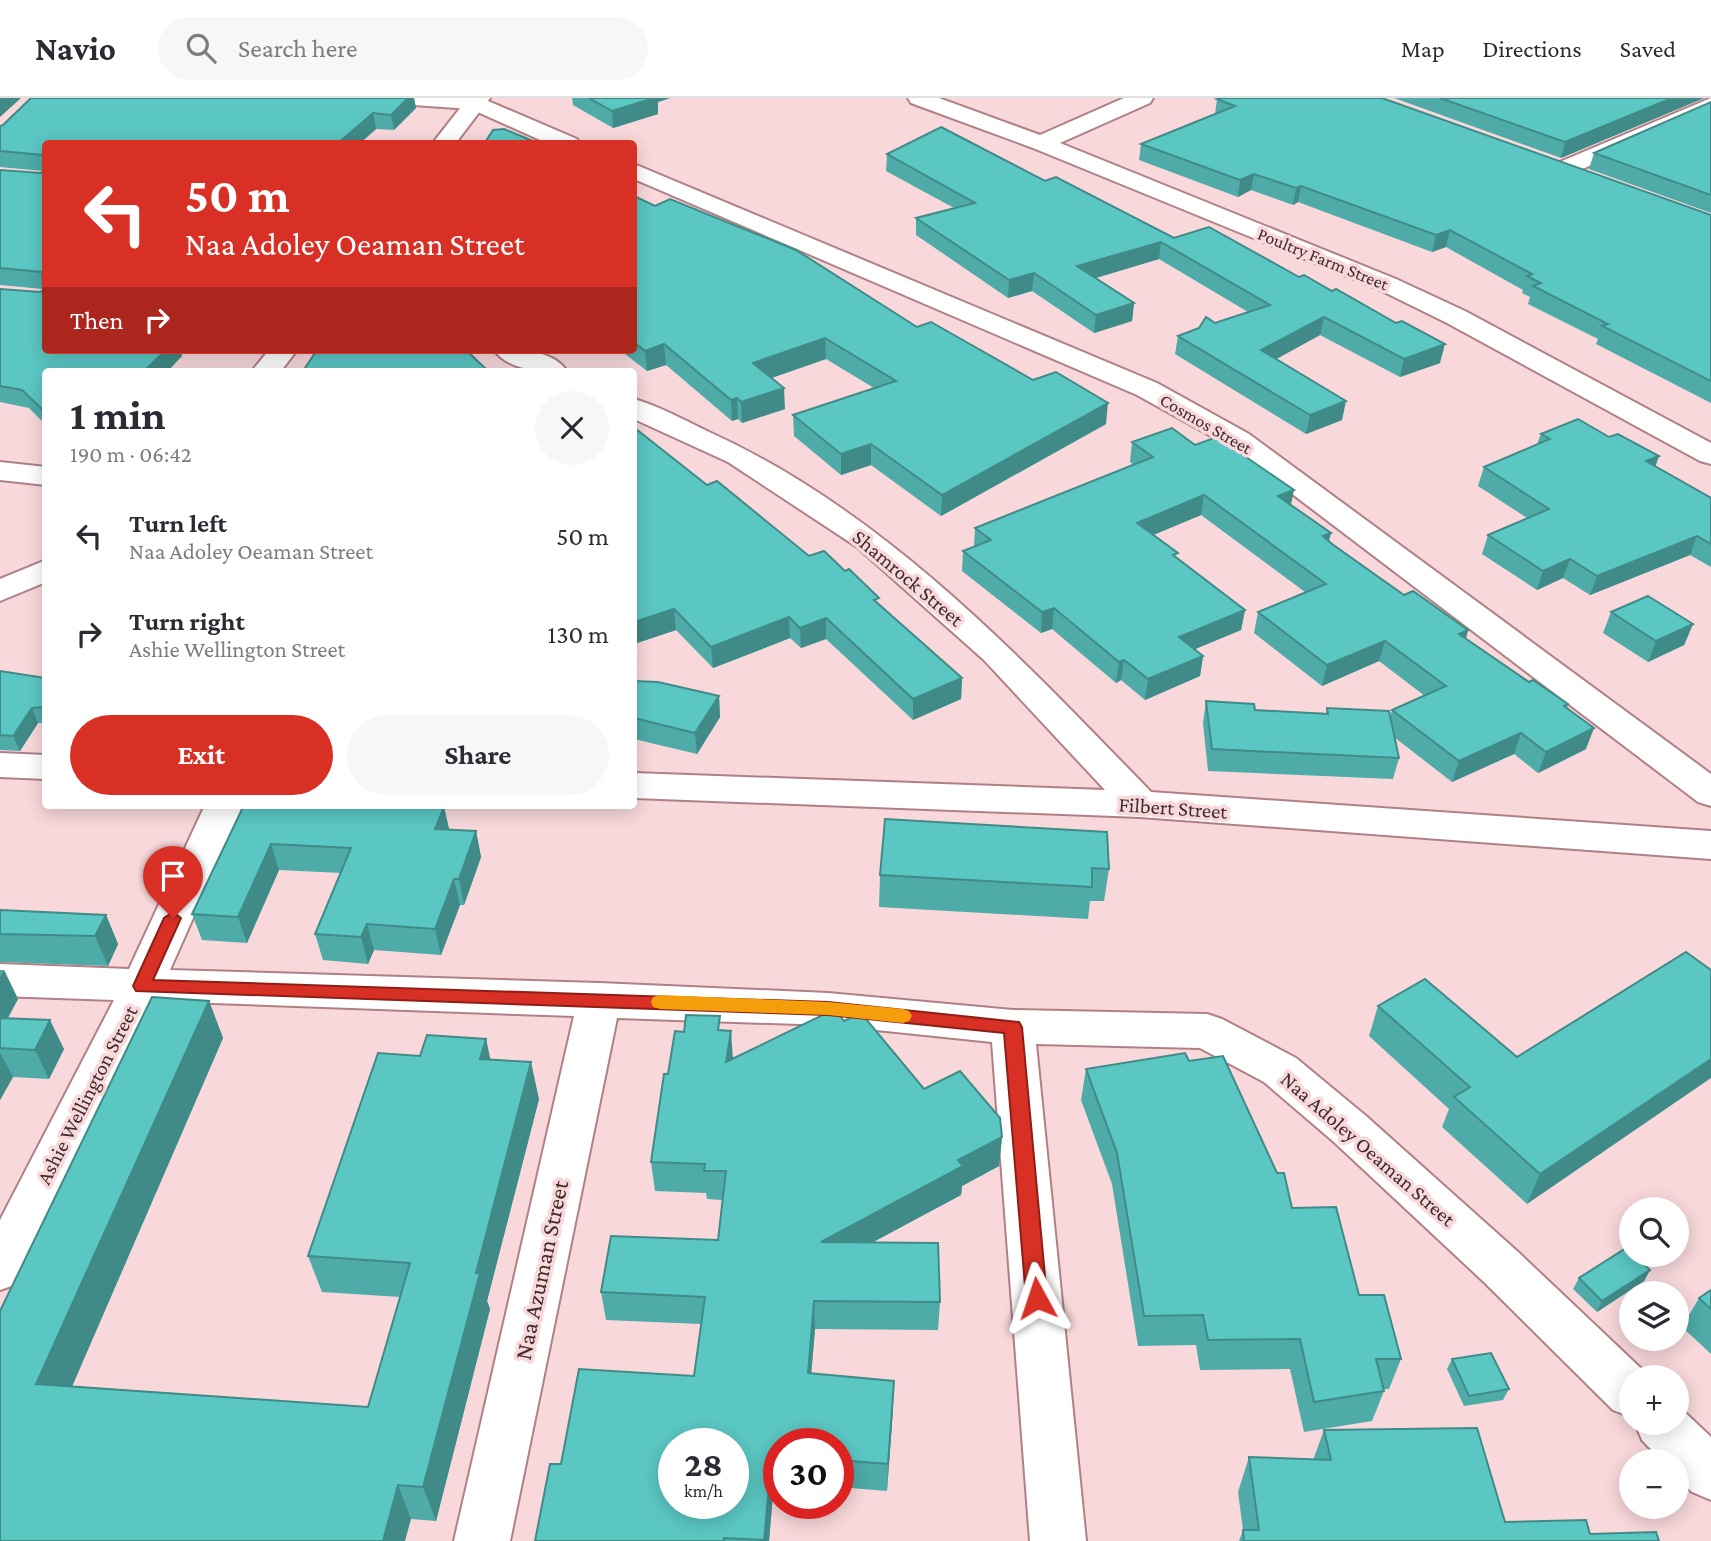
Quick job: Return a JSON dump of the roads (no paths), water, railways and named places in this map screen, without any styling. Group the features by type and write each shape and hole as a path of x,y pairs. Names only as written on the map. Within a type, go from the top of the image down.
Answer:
{"street":[{"path":"399,98 477,101 560,140"},
{"name":"Poultry Farm Street","path":"919,98 1041,143 1387,284 1456,317 1711,455"},
{"path":"1041,143 1142,98"},
{"path":"1697,98 1711,103"},
{"path":"446,140 477,101"},
{"path":"1563,169 1711,103"},
{"path":"1537,160 1588,178"},
{"name":"Cosmos Street","path":"637,172 1147,390 1239,440 1711,793"},
{"path":"268,368 280,354"},
{"path":"517,354 547,368"},
{"name":"Shamrock Street","path":"637,409 739,456 868,540 996,653 1140,804"},
{"path":"0,471 42,476"},
{"path":"0,591 42,572"},
{"path":"0,765 42,767"},
{"name":"Filbert Street","path":"637,786 1140,804 1711,845"},
{"name":"Ashie Wellington Street","path":"0,1269 142,986 222,809"},
{"name":"Naa Adoley Oeaman Street","path":"0,980 599,999 828,1009 1013,1027 1207,1031 1280,1070 1350,1129 1461,1230 1619,1381"},
{"name":"Naa Azuman Street","path":"482,1541 599,999"},
{"path":"1013,1027 1058,1541"},
{"path":"1673,1435 1711,1474"}]}
